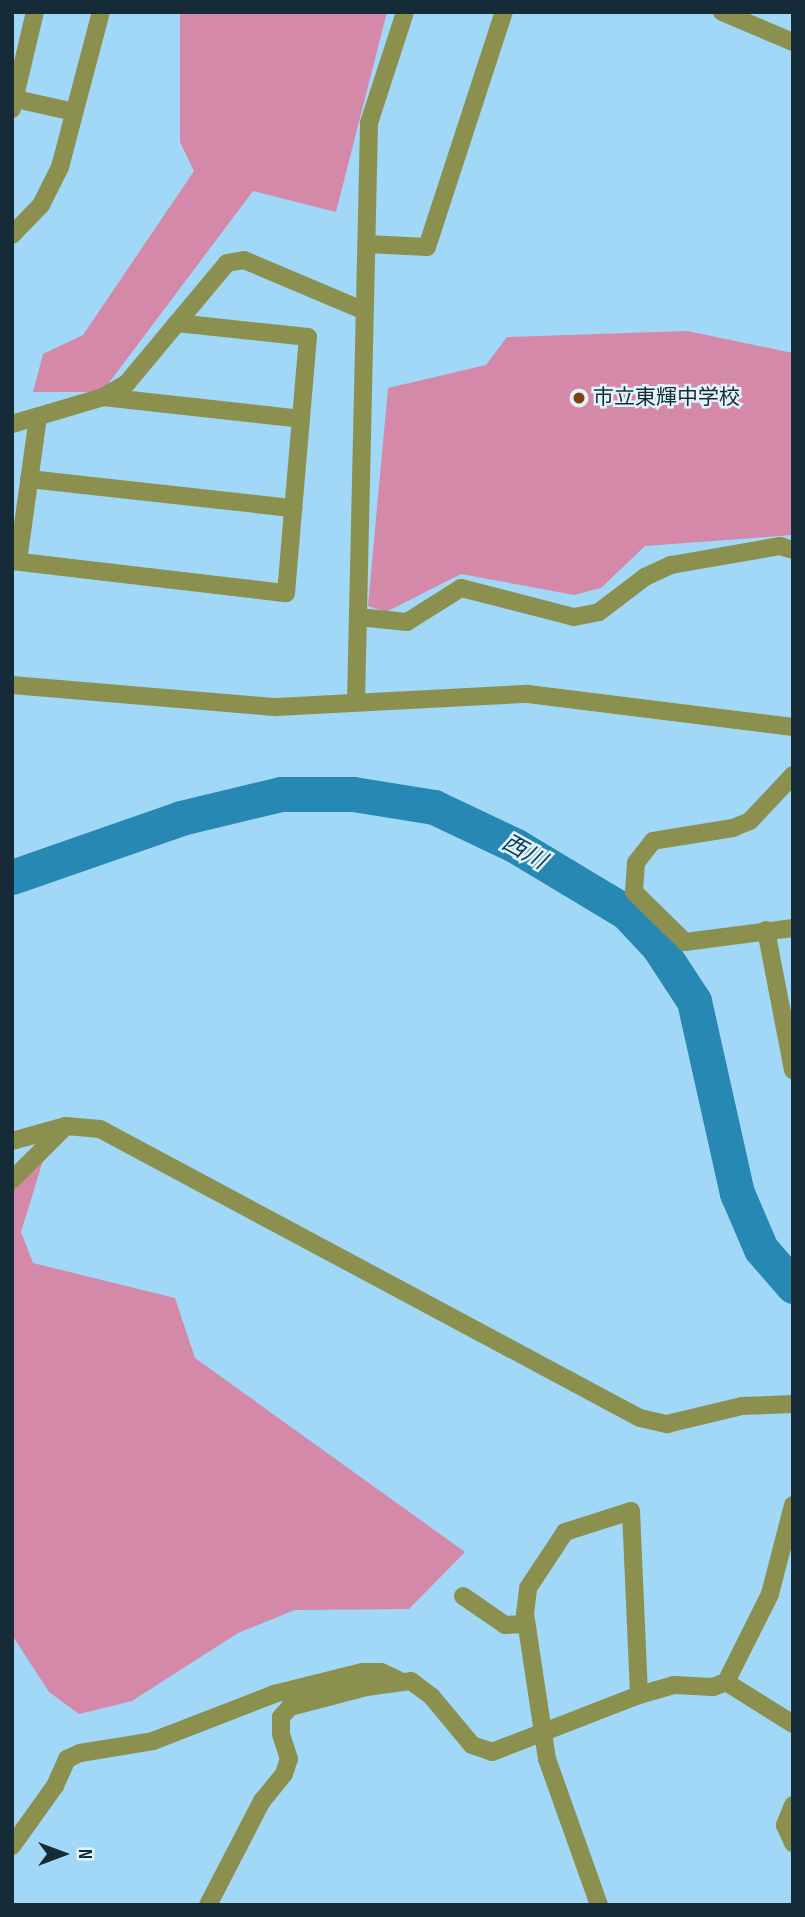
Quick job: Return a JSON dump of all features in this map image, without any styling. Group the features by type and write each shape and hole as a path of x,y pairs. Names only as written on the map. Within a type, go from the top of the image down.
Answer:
{"street":[{"path":"35,12 14,104 74,112"},
{"path":"12,235 41,205 60,167 101,12"},
{"path":"356,702 369,123 405,12"},
{"path":"367,244 427,247 504,12"},
{"path":"722,12 793,42"},
{"path":"12,424 103,397 127,383 227,263 244,260 365,311"},
{"path":"38,416 15,561 286,593 308,337 177,323"},
{"path":"103,397 301,419"},
{"path":"29,480 293,508"},
{"path":"358,617 407,622 461,589 574,617 599,612 645,577 671,565 780,546 793,550"},
{"path":"12,685 276,707 528,695 793,727"},
{"path":"793,775 750,821 733,828 653,841 636,863 634,892 685,942 716,941 766,930 793,928"},
{"path":"766,930 787,1009 793,1070"},
{"path":"12,1180 66,1126"},
{"path":"12,1141 66,1126 100,1129 144,1149 640,1418 667,1424 742,1406 793,1404"},
{"path":"208,1905 262,1801 284,1774 289,1759 281,1734 281,1717 290,1707 398,1680 411,1681 432,1697 472,1745 492,1752 639,1695 674,1685 713,1687 726,1682 770,1594 793,1505"},
{"path":"599,1905 541,1735 526,1623 528,1588 565,1532 631,1511 639,1695"},
{"path":"463,1596 506,1625 526,1623"},
{"path":"12,1846 55,1786 67,1759 80,1753 153,1741 274,1694 362,1672 381,1672 398,1680"},
{"path":"726,1682 793,1724"},
{"path":"793,1805 785,1825 793,1843"}],"shaded area":[{"path":"180,12 387,12 336,212 253,191 102,392 33,392 43,354 83,335 194,171 180,142"},
{"path":"687,331 793,353 793,535 645,546 601,588 574,595 461,574 386,612 368,606 388,388 486,365 507,337"},
{"path":"45,1154 21,1232 33,1263 175,1298 195,1358 465,1552 409,1609 295,1610 238,1633 132,1701 79,1714 49,1692 12,1635 12,1187"}],"waterway":[{"name":"西川","path":"12,877 181,818 281,794 353,794 434,807 516,846 626,912 658,946 694,1001 737,1193 761,1249 793,1286"}],"place":[{"name":"市立東輝中学校","path":"579,398"}]}
